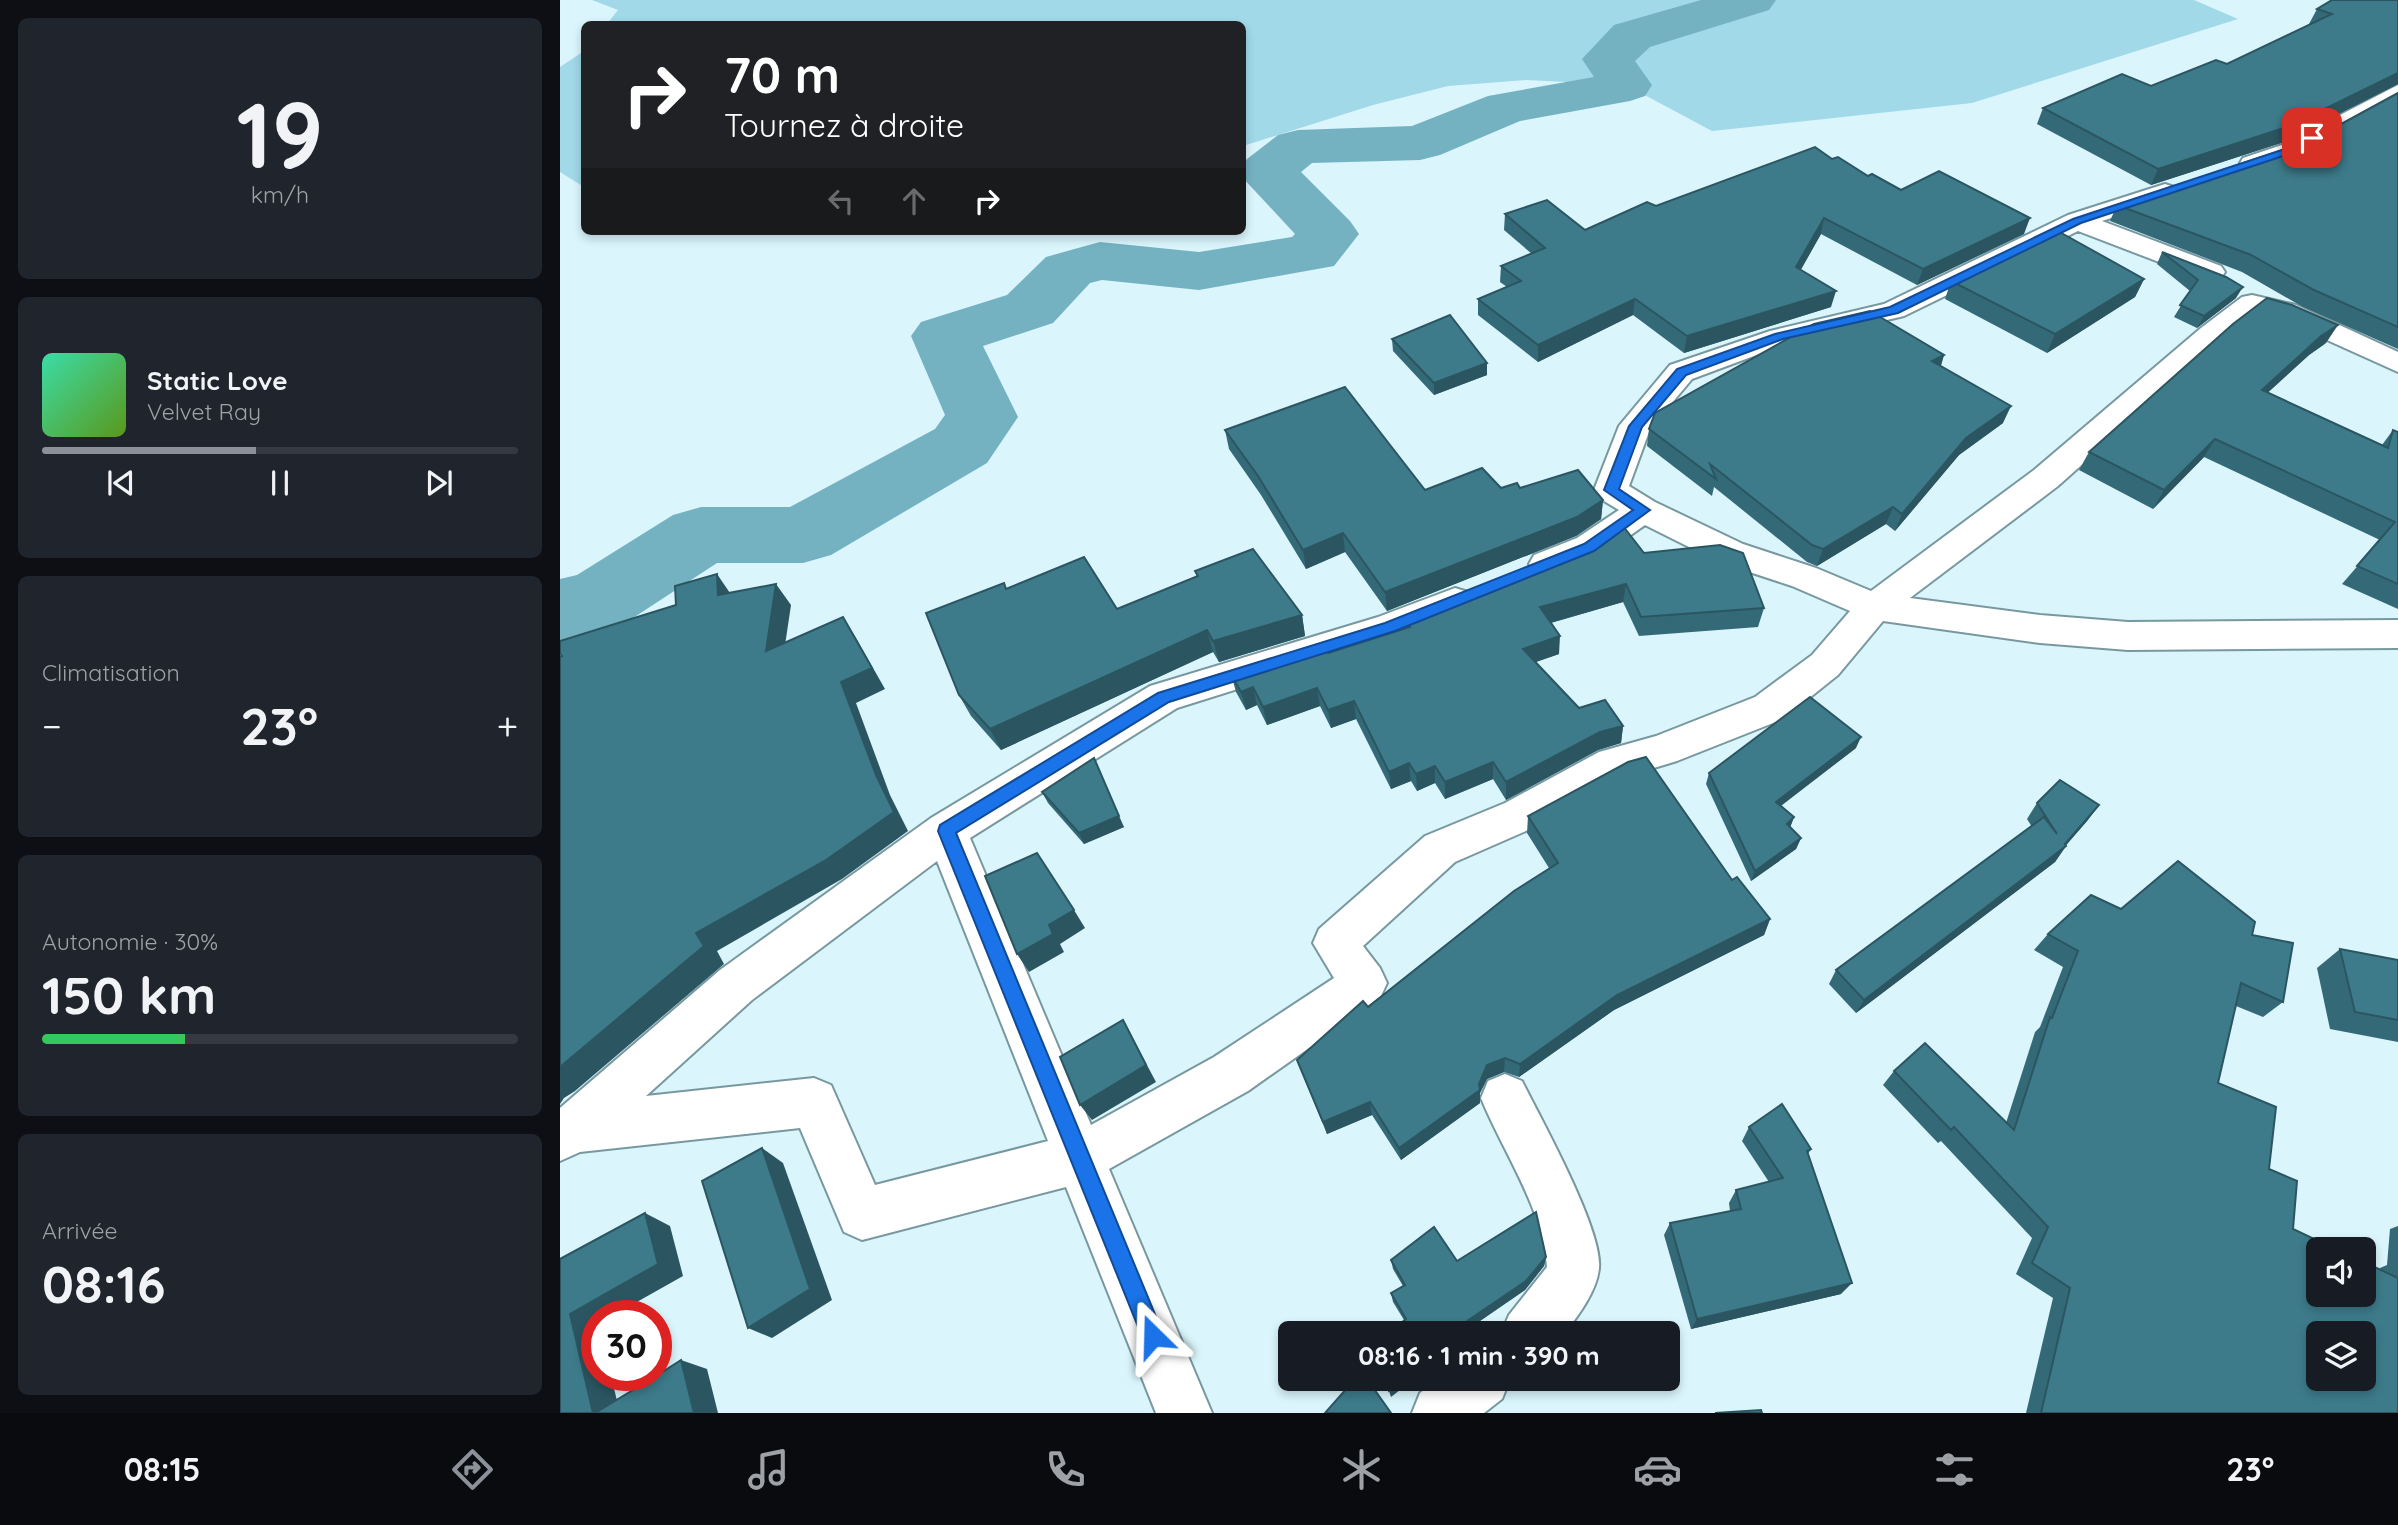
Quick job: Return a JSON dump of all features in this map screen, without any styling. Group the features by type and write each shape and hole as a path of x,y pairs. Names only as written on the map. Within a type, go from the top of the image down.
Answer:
{"street":[{"path":"2228,171 2291,150 2398,92"},
{"path":"2190,184 2077,221 1894,310 1780,337 1681,372 1636,426 1611,490 1643,510 1731,553 1804,577 1874,607 2039,629 2127,636 2398,634"},
{"path":"2077,221 2231,280 2292,315 2398,363"},
{"path":"567,1132 814,1102 862,1214 1080,1158 1231,1074 1364,983 1335,943 1440,849 1520,815 1613,764 1663,750 1769,708 1825,665 1874,607 2046,478 2211,334 2252,303 2292,315"},
{"path":"567,1132 736,985 946,831 1164,697 1390,627 1589,547 1643,510"},
{"path":"946,831 1184,1413"},
{"path":"1505,1098 1566,1229 1573,1268 1559,1296 1539,1321"},
{"path":"1440,1413 1467,1391"}],"shaded area":[{"path":"592,0 2194,0 2238,19 1972,103 1712,131 1626,85 1527,80 1448,86 1373,105 1246,145 1246,21 609,21 618,10"},
{"path":"581,53 581,185 560,172 560,67"}],"building":[{"path":"2332,0 2398,0 2398,73 2290,126 2158,169 2043,108 2122,74 2151,86 2216,60 2227,64 2332,14 2317,9"},
{"path":"2398,93 2398,327 2314,290 2251,255 2117,205 2310,141"},
{"path":"1815,147 1832,159 1838,157 1868,176 1872,174 1901,190 1939,171 2030,218 1923,269 1824,218 1796,267 1836,291 1687,336 1635,299 1538,345 1478,299 1521,281 1501,266 1545,248 1505,214 1547,200 1585,230 1647,202 1656,206"},
{"path":"2056,230 2144,279 2055,334 1951,281"},
{"path":"2162,252 2226,277 2243,287 2204,316 2180,305 2198,280"},
{"path":"2267,298 2292,305 2338,325 2321,336 2262,390 2388,448 2393,430 2398,432 2398,584 2357,566 2395,522 2215,439 2164,490 2089,452 2233,324"},
{"path":"1870,311 1944,355 1932,361 2011,406 1966,438 1902,514 1893,507 1823,549 1812,545 1710,464 1716,479 1649,429 1655,413 1814,324"},
{"path":"1450,315 1487,363 1434,383 1392,339"},
{"path":"1345,387 1425,490 1482,468 1501,488 1517,483 1520,488 1578,470 1603,500 1577,517 1385,592 1343,533 1303,550 1258,476 1225,430"},
{"path":"1623,526 1644,553 1720,545 1743,553 1764,608 1641,617 1626,584 1540,607 1560,636 1523,649 1579,708 1605,700 1623,726 1600,732 1506,782 1493,762 1445,782 1435,766 1416,774 1409,763 1389,772 1354,701 1328,710 1317,688 1263,707 1253,687 1241,692 1231,674 1323,646 1328,653 1410,627 1405,620 1604,540"},
{"path":"1253,549 1302,615 1213,641 1207,630 990,729 959,695 926,613 1004,583 1006,589 1084,557 1117,609 1198,576 1195,571"},
{"path":"717,574 718,595 776,584 766,651 843,617 872,668 841,682 876,775 894,812 826,860 696,933 704,946 560,1067 560,641 676,605 675,586"},
{"path":"1810,697 1861,737 1776,802 1794,817 1787,824 1801,838 1755,871 1709,773"},
{"path":"1646,757 1732,880 1737,877 1770,919 1617,995 1520,1064 1505,1058 1487,1065 1479,1084 1480,1090 1399,1148 1370,1102 1323,1122 1297,1060 1363,1001 1368,1007 1514,891 1558,863 1528,816 1628,762"},
{"path":"1094,758 1119,816 1079,833 1042,792"},
{"path":"2060,780 2099,805 2066,846 1864,1000 1836,970 2044,817 2057,834 2037,803"},
{"path":"1037,853 1074,910 1049,925 1053,934 1017,954 985,876"},
{"path":"2178,861 2255,922 2252,935 2293,943 2283,1002 2241,983 2218,1083 2276,1107 2269,1169 2297,1181 2293,1229 2310,1237 2306,1237 2306,1307 2376,1307 2376,1268 2398,1278 2398,1413 2041,1413 2070,1288 2032,1263 2048,1227 1954,1127 1951,1130 1894,1071 1925,1043 2014,1130 2050,1017 2052,1018 2078,951 2048,934 2091,895 2121,909"},
{"path":"2340,949 2398,960 2398,1020 2355,1012"},
{"path":"1123,1020 1146,1065 1080,1105 1060,1057"},
{"path":"1782,1104 1811,1149 1807,1151 1852,1283 1697,1319 1670,1223 1741,1209 1736,1190 1783,1178 1749,1127"},
{"path":"762,1148 810,1289 748,1328 702,1181"},
{"path":"1536,1212 1546,1257 1526,1281 1467,1321 1403,1321 1406,1319 1391,1293 1405,1285 1391,1260 1434,1227 1457,1261"},
{"path":"645,1213 658,1264 595,1300 581,1300 581,1308 570,1314 581,1361 581,1391 588,1391 593,1413 560,1413 560,1259"},
{"path":"681,1360 694,1413 595,1413 631,1391 672,1391 672,1366"},
{"path":"1344,1391 1375,1391 1391,1413 1325,1413"},
{"path":"1761,1410 1762,1413 1715,1413"}],"waterway":[{"path":"560,610 604,597 701,535 803,535 961,446 982,417 945,336 1030,309 1068,270 1100,261 1199,271 1312,253 1328,234 1267,171 1298,147 1420,143 1507,107 1611,90 1626,85 1608,59 1632,36 1752,0"}],"route":[{"path":"1153,1336 946,831 1164,697 1390,627 1589,547 1643,510 1611,490 1636,426 1681,372 1780,337 1894,310 2077,221 2291,150 2312,138"}]}
